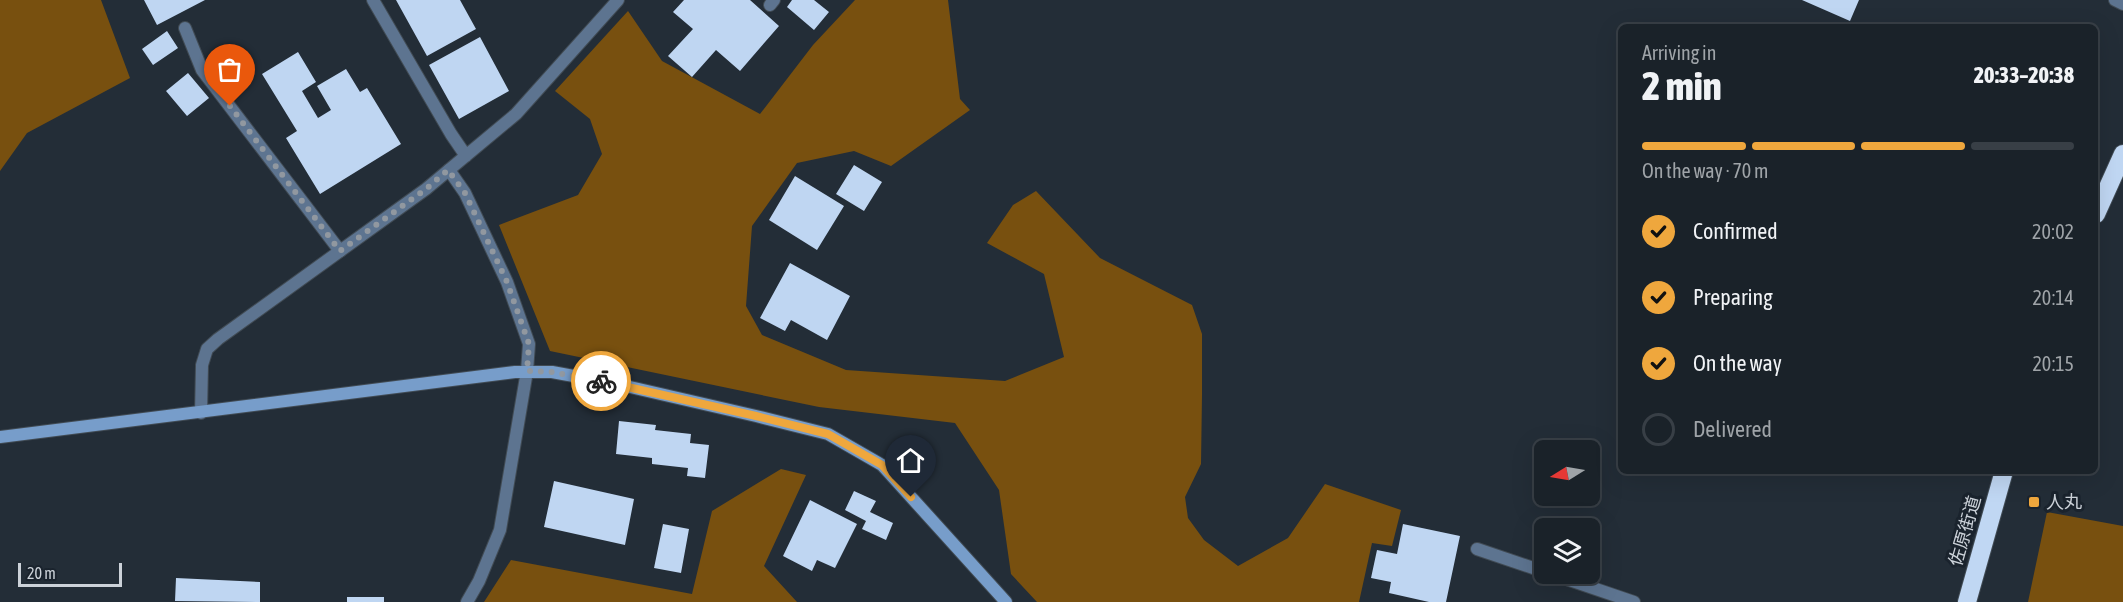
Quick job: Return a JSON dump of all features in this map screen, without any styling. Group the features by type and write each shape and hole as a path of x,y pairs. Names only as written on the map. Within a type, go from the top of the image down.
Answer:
{"highway":[{"path":"2098,210 2123,154"},
{"name":"佐原街道","path":"1967,602 2003,474"}],"street":[{"path":"373,0 466,156"},
{"path":"201,413 202,366 207,349 426,189 516,114 618,0"},
{"path":"2115,0 2123,4"},
{"path":"185,28 202,70 340,251"},
{"path":"448,170 465,193 507,282 529,344 527,371 500,531 479,581 467,602"},
{"path":"0,437 527,371 552,372 617,384 828,434 882,465 1006,602"},
{"path":"1477,549 1534,568"},
{"path":"1582,584 1634,602"}],"shaded area":[{"path":"0,0 101,0 130,78 27,133 0,171"},
{"path":"855,0 948,0 960,99 970,110 891,166 854,151 797,163 752,226 746,306 762,335 846,370 1005,381 1064,357 1044,274 987,243 1013,205 1036,191 1100,258 1192,305 1202,334 1201,464 1185,497 1188,518 1204,540 1238,566 1288,538 1325,484 1401,510 1392,546 1372,543 1359,602 1037,602 1011,574 999,490 955,423 819,407 550,351 499,225 578,195 602,154 590,119 555,91 628,11 662,61 760,114 813,45"},
{"path":"781,469 806,475 764,566 797,602 484,602 511,560 692,594 712,511"},
{"path":"2047,512 2123,526 2123,602 2028,602"}],"building":[{"path":"144,0 205,0 157,25"},
{"path":"396,0 460,0 476,29 427,56"},
{"path":"684,0 750,0 779,26 740,71 716,50 692,77 668,56 693,29 673,12"},
{"path":"792,0 814,0 829,12 814,30 787,7"},
{"path":"1802,0 1859,0 1850,21"},
{"path":"167,31 178,48 153,65 142,49"},
{"path":"480,37 509,91 459,119 429,65"},
{"path":"298,52 316,82 302,91 318,118 331,110 317,86 346,69 360,92 367,88 401,144 320,194 286,138 297,131 262,74"},
{"path":"188,73 209,98 187,116 166,91"},
{"path":"854,165 882,182 864,211 836,194"},
{"path":"795,176 844,206 817,250 769,220"},
{"path":"790,263 850,296 827,340 791,320 785,331 760,318"},
{"path":"619,421 656,425 655,430 691,434 690,443 709,445 705,478 687,476 688,468 652,464 652,458 616,454"},
{"path":"554,481 634,499 625,545 544,527"},
{"path":"854,491 876,501 870,512 893,523 886,540 862,529 866,521 845,510"},
{"path":"810,500 857,524 835,568 817,560 812,571 783,556"},
{"path":"663,524 689,529 681,573 654,568"},
{"path":"1403,524 1460,536 1446,602 1429,602 1389,593 1391,582 1371,578 1377,550 1397,554"},
{"path":"176,578 260,582 260,602 175,601"},
{"path":"347,597 384,597 384,602 347,602"}],"way so far":[{"path":"230,106 340,251 426,189 448,170 465,193 507,282 529,344 527,371 552,372 601,381"}],"place":[{"name":"人丸","path":"2034,502"}],"route":[{"path":"601,381 828,434 882,465 911,497"}]}
